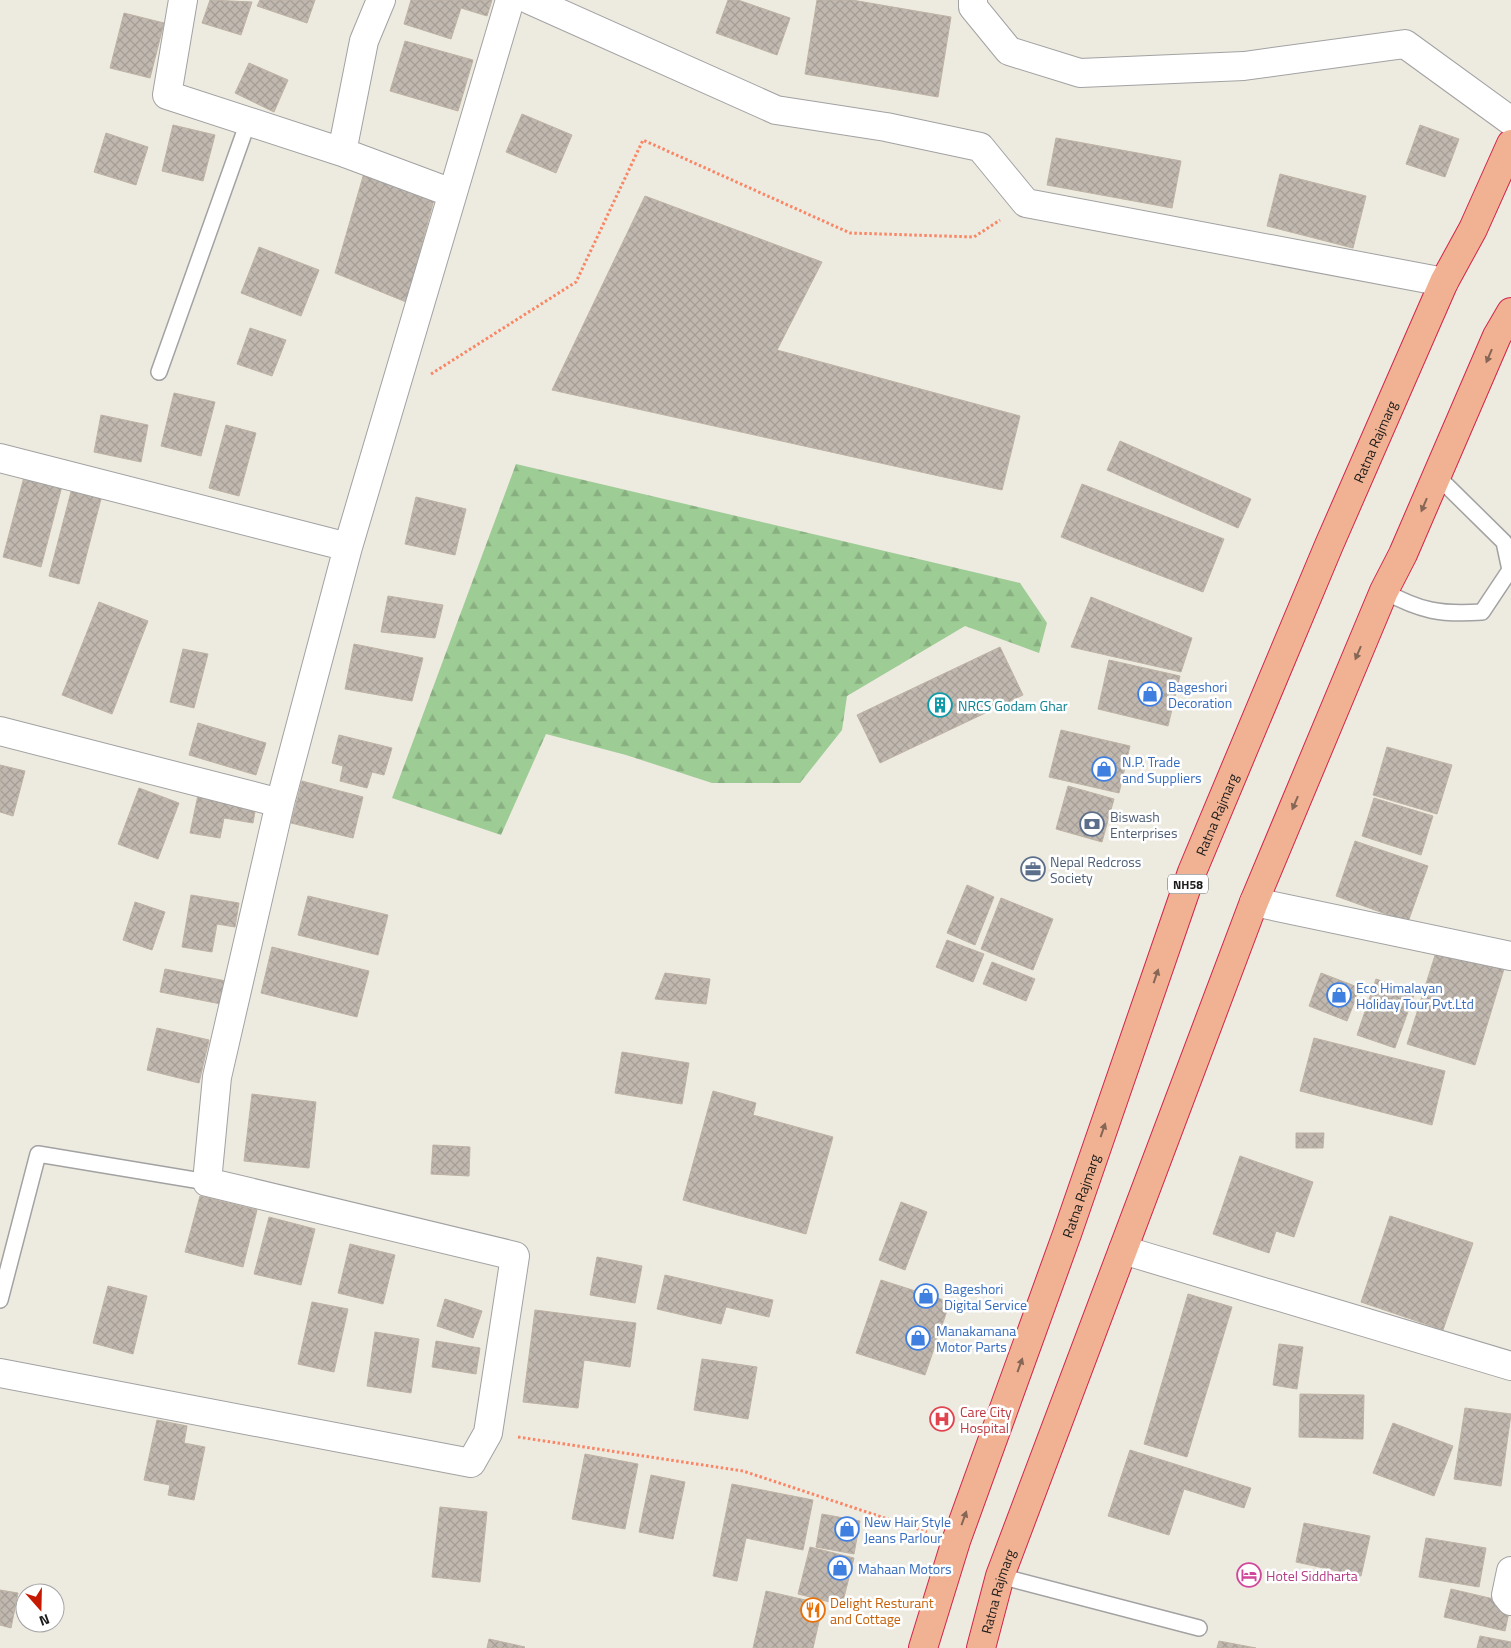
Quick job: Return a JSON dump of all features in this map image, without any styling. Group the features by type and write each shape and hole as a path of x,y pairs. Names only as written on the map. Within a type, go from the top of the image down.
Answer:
{"highway":[{"name":"Ratna Rajmarg","path":"923,1648 956,1541 1067,1234 1192,872 1329,545 1444,282 1473,229 1511,144"},
{"name":"Ratna Rajmarg","path":"981,1648 1000,1576 1254,902 1384,591 1403,554 1497,336 1511,312"}],"street":[{"path":"183,0 167,95 342,152 452,193"},
{"path":"342,152 364,41 381,0"},
{"path":"0,1373 471,1463 488,1433 515,1256 207,1182 217,1077 280,803 348,546 510,0"},
{"path":"530,0 776,110 886,127 980,147 1026,204 1444,282"},
{"path":"973,0 973,7 1009,51 1080,73 1244,66 1405,44 1511,121"},
{"path":"0,458 348,546"},
{"path":"0,731 280,803"},
{"path":"1254,902 1511,956"},
{"path":"1124,1250 1511,1366"},
{"path":"1511,1571 1506,1595 1511,1601"}],"lane":[{"path":"159,372 248,122"},
{"path":"1384,591 1410,606 1449,614 1482,612 1510,570 1504,542 1437,476"},
{"path":"0,1300 38,1154 207,1182"},
{"path":"1000,1576 1199,1628"}],"path":[{"path":"397,378 428,376 576,282 643,140 850,233 974,237 1026,204"},
{"path":"488,1433 742,1471 956,1541"}],"green space":[{"path":"516,464 1020,583 1047,623 1039,653 965,626 847,696 842,730 800,783 712,783 626,755 546,734 501,835 392,798"}],"building":[{"path":"210,0 252,2 241,35 202,23"},
{"path":"260,0 315,0 307,23 257,6"},
{"path":"411,0 492,0 487,16 461,8 451,39 404,24"},
{"path":"728,0 738,0 790,18 777,55 716,33"},
{"path":"817,0 852,0 951,17 938,97 805,74"},
{"path":"124,13 164,23 150,78 110,68"},
{"path":"405,41 473,60 458,111 390,91"},
{"path":"249,63 288,80 274,112 235,93"},
{"path":"522,114 572,135 556,173 506,152"},
{"path":"173,125 215,135 203,181 162,171"},
{"path":"1420,125 1459,139 1445,177 1406,164"},
{"path":"106,133 148,147 136,185 94,172"},
{"path":"1056,138 1181,161 1172,208 1047,185"},
{"path":"364,173 435,196 406,302 335,273"},
{"path":"1280,174 1366,196 1353,248 1267,226"},
{"path":"645,196 822,262 777,350 1020,416 1002,490 552,390"},
{"path":"259,247 319,270 301,316 241,293"},
{"path":"250,328 286,340 272,376 237,364"},
{"path":"174,393 215,402 201,456 161,446"},
{"path":"101,415 148,425 141,462 94,452"},
{"path":"226,425 256,433 239,496 209,488"},
{"path":"1120,441 1251,499 1238,528 1107,470"},
{"path":"24,477 62,486 41,567 3,557"},
{"path":"1082,484 1224,539 1203,592 1061,537"},
{"path":"72,488 102,495 79,584 49,576"},
{"path":"416,497 466,509 455,555 405,544"},
{"path":"388,596 443,605 435,638 381,632"},
{"path":"1091,597 1192,638 1181,672 1071,647"},
{"path":"99,602 148,621 112,714 62,695"},
{"path":"354,644 423,658 412,701 345,689"},
{"name":"NRCS Godam Ghar","path":"1000,647 1023,695 880,763 857,715"},
{"path":"183,649 208,654 194,708 170,702"},
{"path":"1109,660 1180,676 1168,726 1098,709"},
{"path":"198,723 266,743 256,775 189,755"},
{"path":"1061,730 1130,746 1119,793 1049,777"},
{"path":"339,735 392,748 384,775 372,772 367,788 340,781 343,766 332,763"},
{"path":"1387,747 1452,765 1437,814 1373,795"},
{"path":"0,765 25,771 13,816 0,812"},
{"path":"302,781 363,797 353,838 291,823"},
{"path":"1068,786 1114,799 1102,842 1056,829"},
{"path":"139,788 179,803 158,859 118,844"},
{"path":"198,795 256,806 253,823 224,818 220,838 190,833"},
{"path":"1374,798 1433,816 1421,855 1362,836"},
{"path":"1355,841 1428,866 1408,922 1336,896"},
{"path":"967,885 994,897 975,945 947,933"},
{"path":"191,895 239,903 235,927 217,924 212,952 182,947"},
{"path":"308,896 388,915 378,955 298,935"},
{"path":"1001,898 1053,919 1033,970 981,949"},
{"path":"135,902 165,912 152,950 123,940"},
{"path":"947,940 984,954 973,982 936,967"},
{"path":"272,947 369,971 357,1017 261,993"},
{"path":"1437,949 1504,969 1475,1065 1407,1044"},
{"path":"992,962 1035,979 1026,1001 983,984"},
{"path":"165,969 226,981 221,1004 160,992"},
{"path":"665,973 710,979 706,1004 655,999"},
{"path":"1321,973 1360,988 1347,1021 1309,1006"},
{"path":"1376,979 1415,992 1395,1048 1357,1035"},
{"path":"157,1028 209,1040 199,1083 147,1070"},
{"path":"1314,1038 1445,1071 1432,1125 1300,1091"},
{"path":"622,1052 689,1063 682,1104 615,1093"},
{"path":"713,1091 756,1103 753,1115 833,1137 806,1234 683,1200"},
{"path":"252,1094 316,1102 309,1168 244,1161"},
{"path":"1296,1133 1324,1133 1323,1148 1296,1148"},
{"path":"433,1145 470,1147 469,1176 431,1174"},
{"path":"1240,1156 1313,1182 1294,1237 1276,1231 1269,1253 1213,1234"},
{"path":"200,1196 257,1210 243,1267 185,1252"},
{"path":"901,1202 927,1212 905,1270 879,1260"},
{"path":"1390,1216 1473,1243 1443,1330 1361,1302"},
{"path":"269,1217 315,1229 301,1285 254,1274"},
{"path":"350,1244 395,1255 383,1304 338,1293"},
{"path":"597,1257 642,1266 635,1303 590,1295"},
{"path":"665,1275 773,1300 769,1317 726,1307 721,1324 657,1309"},
{"path":"881,1280 950,1302 925,1375 856,1353"},
{"path":"108,1286 147,1296 133,1354 93,1343"},
{"path":"1188,1294 1232,1307 1187,1457 1144,1444"},
{"path":"445,1299 482,1311 473,1338 437,1326"},
{"path":"312,1302 348,1309 334,1372 298,1364"},
{"path":"535,1310 636,1323 630,1367 584,1360 578,1408 523,1402"},
{"path":"375,1332 419,1339 411,1393 367,1386"},
{"path":"436,1341 480,1348 476,1374 432,1367"},
{"path":"1279,1344 1303,1347 1297,1389 1273,1385"},
{"path":"702,1359 757,1367 748,1419 694,1410"},
{"path":"1300,1394 1364,1395 1363,1439 1299,1437"},
{"path":"1465,1408 1511,1414 1501,1486 1454,1479"},
{"path":"157,1420 187,1426 184,1443 205,1447 194,1500 168,1495 170,1485 144,1480"},
{"path":"1393,1423 1453,1446 1434,1496 1373,1473"},
{"path":"1130,1450 1251,1488 1244,1508 1184,1489 1169,1535 1108,1516"},
{"path":"585,1454 638,1464 625,1529 572,1519"},
{"path":"651,1475 685,1482 673,1539 639,1532"},
{"path":"732,1484 813,1500 803,1550 746,1538 737,1581 713,1576"},
{"path":"440,1507 487,1512 480,1582 432,1577"},
{"path":"822,1514 860,1521 854,1554 816,1547"},
{"path":"1304,1523 1370,1536 1361,1576 1296,1562"},
{"path":"1426,1538 1486,1548 1479,1587 1419,1577"},
{"path":"810,1547 854,1558 842,1605 798,1594"},
{"path":"1451,1589 1511,1603 1505,1631 1444,1617"},
{"path":"0,1590 15,1592 15,1608 11,1628 0,1625"},
{"path":"766,1591 823,1604 813,1648 753,1648"},
{"path":"1480,1636 1511,1642 1511,1648 1477,1648"},
{"path":"489,1639 525,1647 487,1648"},
{"path":"1219,1641 1256,1648 1217,1648"}],"place":[{"name":"Bageshori Decoration","path":"1150,694"},
{"name":"NRCS Godam Ghar","path":"940,705"},
{"name":"N.P. Trade and Suppliers","path":"1104,769"},
{"name":"Biswash Enterprises","path":"1092,824"},
{"name":"Nepal Redcross Society","path":"1033,869"},
{"name":"Eco Himalayan Holiday Tour Pvt.Ltd","path":"1339,995"},
{"name":"Bageshori Digital Service","path":"926,1296"},
{"name":"Manakamana Motor Parts","path":"918,1338"},
{"name":"Care City Hospital","path":"942,1419"},
{"name":"New Hair Style Jeans Parlour","path":"847,1529"},
{"name":"Mahaan Motors","path":"840,1568"},
{"name":"Hotel Siddharta","path":"1249,1575"},
{"name":"Delight Resturant and Cottage","path":"813,1610"}]}
